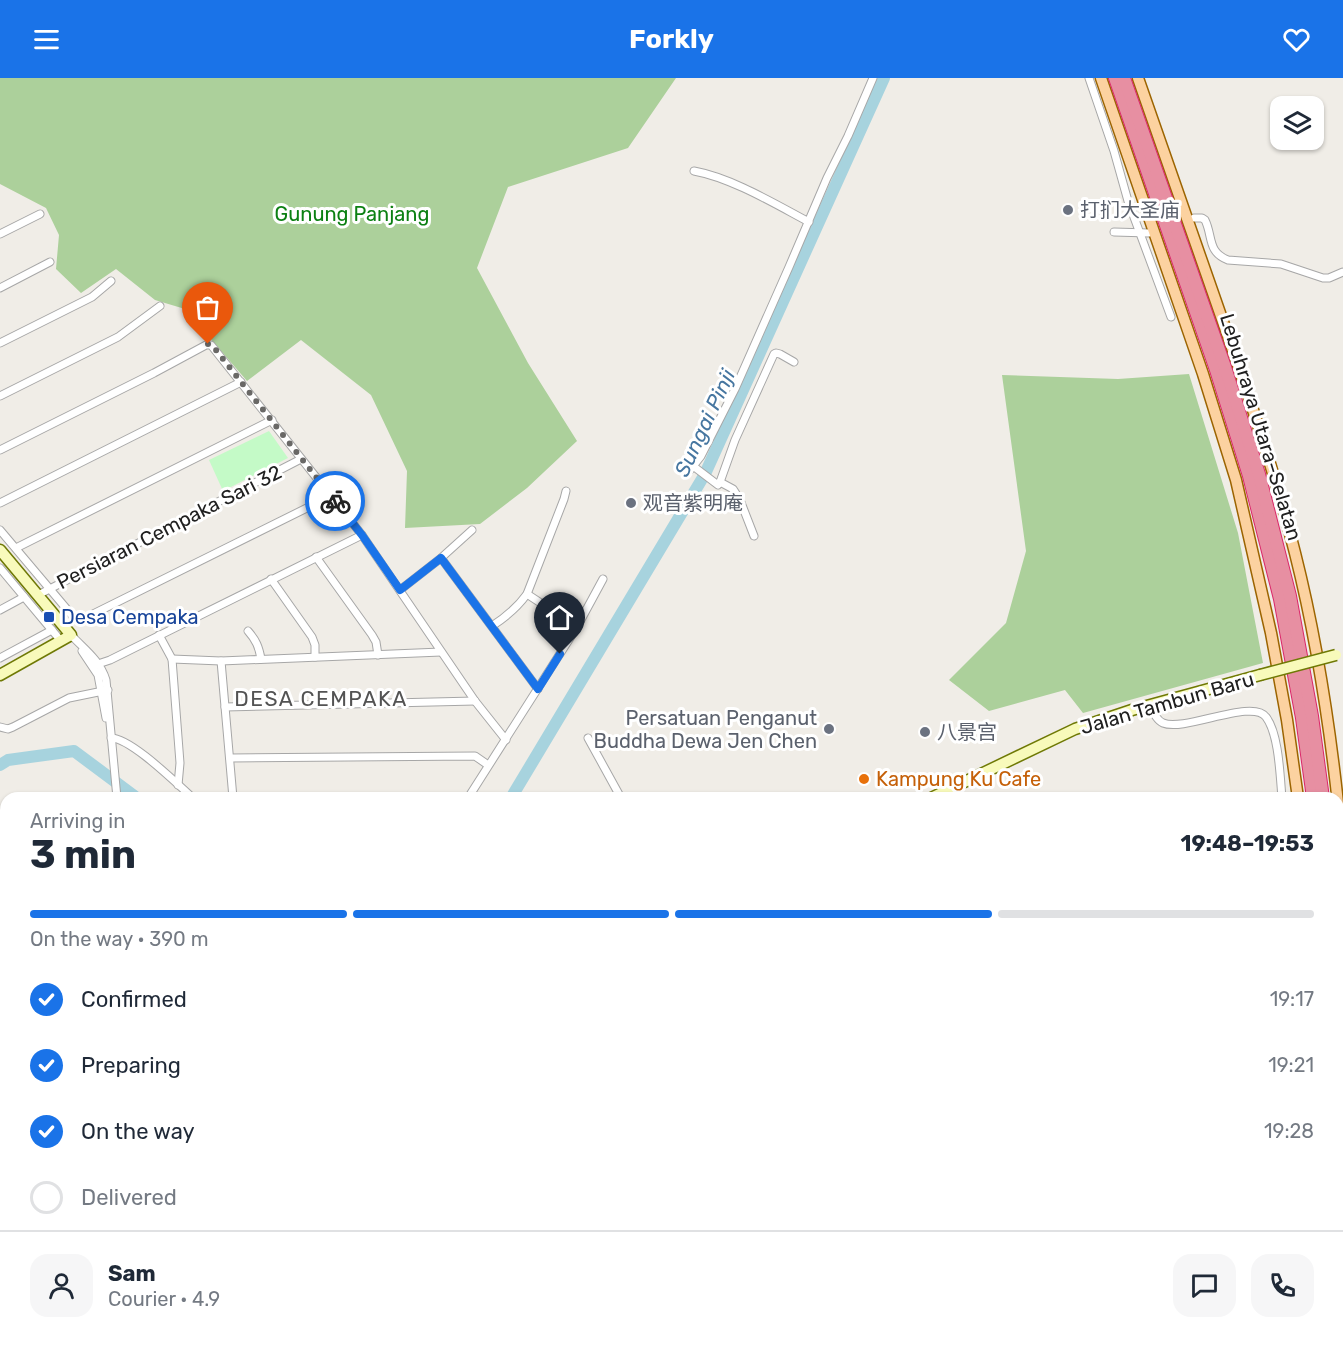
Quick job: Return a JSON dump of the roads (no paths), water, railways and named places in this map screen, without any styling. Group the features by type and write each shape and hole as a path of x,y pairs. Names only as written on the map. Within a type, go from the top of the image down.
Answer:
{"highway":[{"name":"Lebuhraya Utara–Selatan","path":"1114,78 1213,360 1249,476 1280,599 1302,718 1312,792"},
{"name":"Lebuhraya Utara–Selatan","path":"1124,78 1225,367 1259,474 1290,596 1312,716 1322,792"}],"main road":[{"path":"1101,78 1203,374 1236,480 1271,633 1297,792"},
{"path":"1138,78 1258,422 1295,553 1328,714 1337,792"},
{"path":"0,550 74,638 61,641 0,675"},
{"name":"Jalan Tambun Baru","path":"944,792 1075,729 1114,715 1339,655"}],"street":[{"path":"754,536 737,494 729,486 694,469 735,389 873,78"},
{"path":"1089,78 1121,179 1171,317"},
{"path":"694,171 730,183 809,222"},
{"path":"0,234 40,214"},
{"path":"1194,218 1205,220 1215,251 1228,260 1281,264 1323,278 1343,272"},
{"path":"1114,232 1149,233"},
{"path":"0,288 50,262"},
{"path":"0,343 92,297 111,281"},
{"path":"0,396 118,337 160,306"},
{"path":"0,450 206,345 212,345 362,535 475,701 506,740"},
{"path":"716,481 774,354 780,354 794,362"},
{"path":"0,503 241,382"},
{"path":"16,548 272,420"},
{"name":"Persiaran Cempaka Sari 32","path":"38,596 301,459"},
{"path":"492,626 520,605 527,594 566,490"},
{"path":"0,530 79,621 332,496"},
{"path":"400,590 472,530"},
{"path":"88,659 98,664 110,660 362,535"},
{"path":"316,557 372,635 376,642 378,655"},
{"path":"441,558 538,689"},
{"path":"0,568 61,641"},
{"path":"271,579 312,637 315,657"},
{"path":"472,792 577,627 603,579"},
{"path":"527,594 577,627"},
{"path":"0,610 24,597"},
{"path":"0,658 52,630"},
{"path":"248,631 256,640 261,659"},
{"path":"159,635 172,659 180,764 178,784"},
{"path":"74,638 98,675 103,689 111,738 116,792"},
{"path":"74,638 103,672 103,689"},
{"path":"172,659 221,661 441,652"},
{"path":"221,661 233,792"},
{"path":"0,727 8,729 69,698 103,689"},
{"path":"225,707 475,701"},
{"path":"1149,705 1160,721 1169,724 1253,710 1263,713 1274,736 1281,792"},
{"path":"111,738 117,738 137,750 187,792"},
{"path":"588,738 618,792"},
{"path":"230,758 476,756 488,765"}],"waterway":[{"name":"Sungai Pinji","path":"515,792 705,474 884,78"},
{"name":"Sungai Pinji","path":"0,765 8,760 74,751 129,792"}],"place":[{"name":"打扪大圣庙","path":"1068,210"},
{"name":"观音紫明庵","path":"631,503"},
{"name":"Desa Cempaka","path":"49,617"},
{"name":"Persatuan Penganut Buddha Dewa Jen Chen","path":"829,729"},
{"name":"八景宫","path":"925,732"},
{"name":"Kampung Ku Cafe","path":"864,779"}],"district":[{"name":"DESA CEMPAKA","path":"321,699"}],"park label":[{"name":"Gunung Panjang","path":"352,214"}]}
